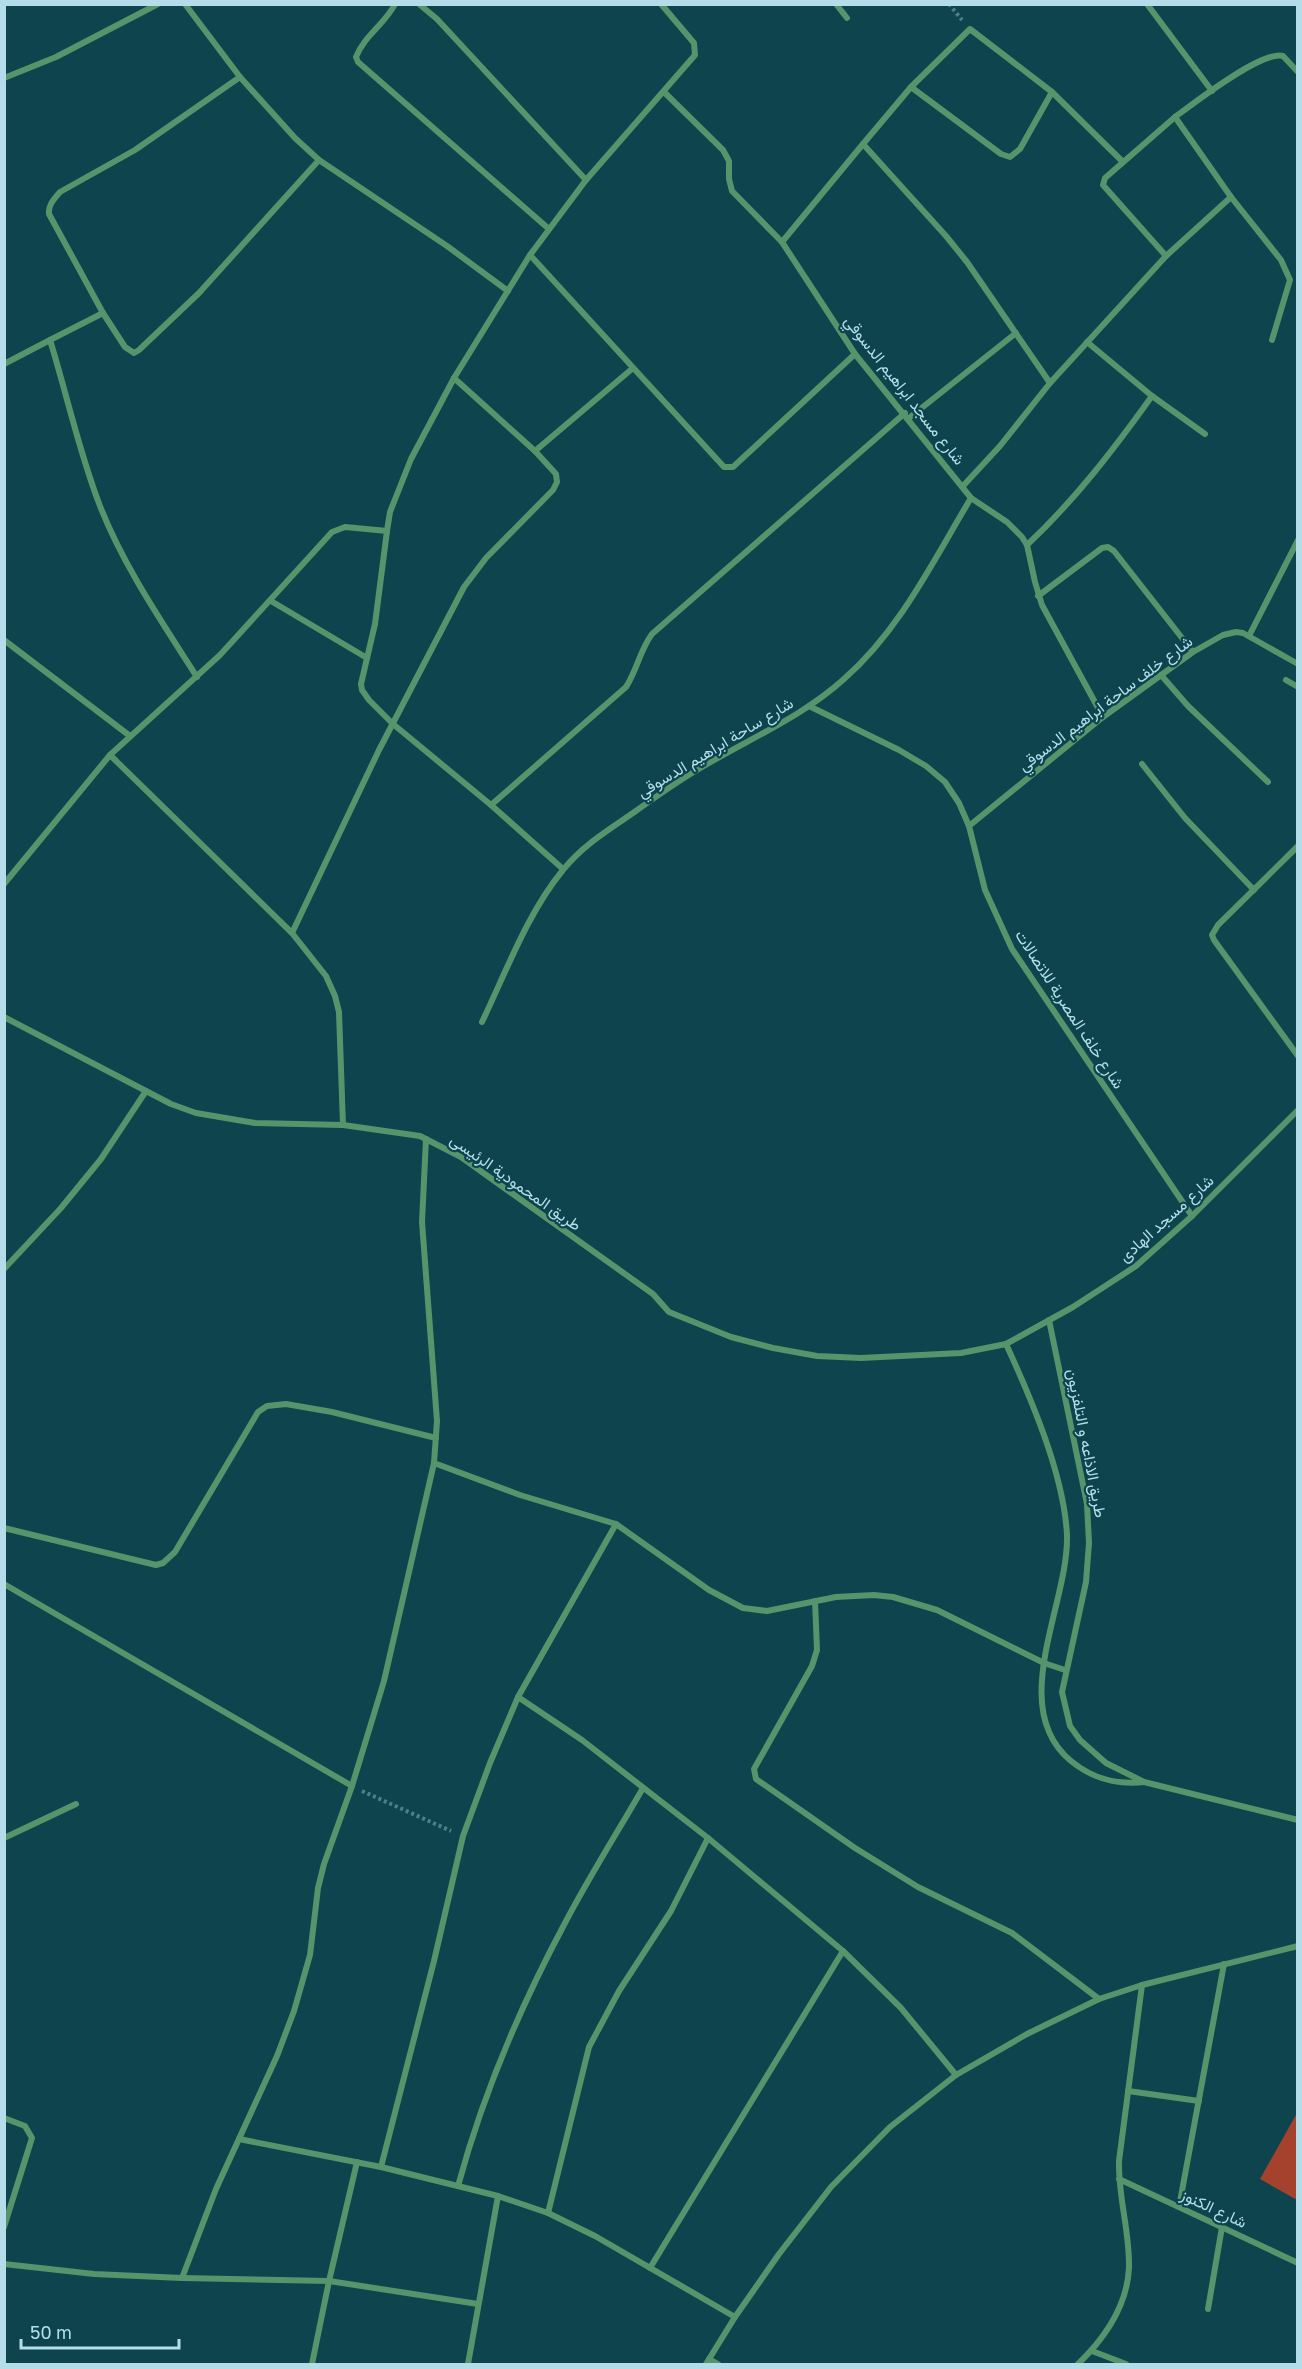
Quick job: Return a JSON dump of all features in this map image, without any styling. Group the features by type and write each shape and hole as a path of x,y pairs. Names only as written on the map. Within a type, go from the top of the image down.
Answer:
{"street":[{"path":"4,78 56,57 158,4"},
{"path":"185,4 240,77 295,138 319,160 447,246 508,291"},
{"path":"395,4 362,46 356,57 358,62 549,229"},
{"path":"419,4 437,19 586,180"},
{"path":"563,869 393,724 369,700 361,684 375,624 390,512 400,483 454,378 530,255 549,229 586,180 692,60 696,49 687,34 660,4"},
{"path":"836,4 847,18"},
{"path":"1147,4 1212,91"},
{"path":"782,242 911,87 970,29 1052,92 1123,162"},
{"path":"1166,256 1103,187 1105,178 1175,117 1269,56 1283,56 1298,72"},
{"path":"240,77 135,150 60,192 48,209 103,313 125,347 134,353 139,350 199,292 319,160"},
{"path":"911,87 1000,154 1010,157 1020,149 1052,92"},
{"name":"شارع مسجد ابراهيم الدسوقي","path":"664,92 723,150 729,161 732,191 782,242 855,354 972,498 1007,522 1022,537 1027,545 1038,596 1103,717"},
{"path":"1175,117 1232,197 1281,260 1290,280 1272,339"},
{"path":"863,144 967,262 1050,383"},
{"path":"963,486 1000,446 1050,383 1166,256 1232,197"},
{"path":"530,255 719,464 728,468 733,467 855,354"},
{"path":"4,364 103,313"},
{"path":"490,805 626,687 632,678 644,645 652,634 907,416 1016,333"},
{"path":"50,340 65,386 82,457 101,509 133,574 197,677"},
{"path":"1087,342 1152,396 1205,434"},
{"path":"535,451 633,368"},
{"path":"292,933 393,724 464,587 486,558 554,490 557,482 556,474 535,451 454,378"},
{"path":"1027,545 1056,518 1083,486 1152,396"},
{"name":"شارع ساحة ابراهيم الدسوقي","path":"482,1022 538,906 563,869 594,839 696,770 809,706 844,680 875,649 902,614 972,498"},
{"path":"4,884 110,755 197,677 335,529 345,527 387,531"},
{"path":"1298,540 1249,636 1298,664"},
{"path":"1038,596 1102,548 1108,547 1114,551 1193,652"},
{"path":"271,600 368,658"},
{"name":"شارع خلف ساحة ابراهيم الدسوقي","path":"969,826 1103,717 1193,652 1229,633 1236,632 1249,636"},
{"path":"4,640 130,736"},
{"path":"1161,675 1188,706 1268,782"},
{"path":"1286,680 1298,687"},
{"name":"شارع خلف المصرية للاتصالات","path":"809,706 899,750 926,766 945,782 959,803 969,826 985,890 1012,949 1192,1216"},
{"path":"110,755 292,933 326,976 339,1012 343,1125"},
{"path":"1142,764 1185,818 1254,890"},
{"path":"1298,846 1218,924 1212,935 1298,1056"},
{"name":"طريق المحمودية الرئيسى","path":"4,1017 196,1113 245,1122 343,1125 380,1129 426,1139 460,1157 653,1294 669,1312 731,1336 773,1348 817,1356 861,1358 961,1353 1006,1344"},
{"path":"4,1269 61,1208 102,1159 146,1090"},
{"name":"شارع مسجد الهادى","path":"1006,1344 1105,1287 1136,1266 1192,1216 1298,1110"},
{"path":"182,2278 216,2189 277,2056 294,2011 310,1955 318,1888 324,1864 384,1681 434,1463 437,1421 422,1222 426,1139"},
{"name":"طريق الاذاعه و التلفزيون","path":"1049,1320 1089,1523 1086,1582 1062,1692 1070,1725 1080,1740 1106,1762 1144,1782 1298,1820"},
{"name":"طريق الاذاعه و التلفزيون","path":"1006,1344 1031,1399 1065,1513 1067,1536 1065,1560 1044,1663 1041,1703 1045,1722 1053,1740 1065,1756 1081,1769 1099,1778 1125,1784 1144,1782"},
{"path":"4,1528 156,1565 163,1563 175,1552 258,1412 267,1406 286,1404 332,1412 436,1438"},
{"path":"434,1463 520,1494 616,1524 709,1590 743,1608 767,1611 836,1597 874,1595 914,1602 937,1610 1044,1663 1065,1670"},
{"path":"381,2167 434,1961 463,1836 518,1697 616,1524"},
{"path":"4,1584 351,1786"},
{"path":"815,1601 817,1632 812,1666 754,1769 756,1779 855,1848 918,1887 1012,1932 1099,2000"},
{"path":"518,1697 582,1740 708,1838 843,1951 902,2008 956,2075"},
{"path":"458,2186 474,2129 505,2045 565,1922 643,1788"},
{"path":"4,1838 75,1804"},
{"path":"548,2213 589,2047 619,1991 670,1911 708,1838"},
{"path":"718,2364 708,2362 735,2318 779,2254 831,2187 890,2127 956,2075 1027,2034 1099,2000 1142,1985 1298,1946"},
{"path":"650,2268 843,1951"},
{"path":"1179,2207 1224,1964"},
{"path":"1078,2364 1107,2333 1118,2313 1129,2268 1119,2179 1142,1985"},
{"path":"1128,2091 1199,2101"},
{"path":"4,2118 25,2126 32,2138 4,2227"},
{"path":"239,2139 381,2167 498,2196 548,2213 595,2236 735,2318"},
{"path":"312,2364 357,2162"},
{"name":"شارع الكنوز","path":"1119,2179 1298,2263"},
{"path":"468,2364 498,2196"},
{"path":"1208,2309 1222,2227"},
{"path":"4,2265 94,2274 329,2281 478,2304"},
{"path":"1092,2351 1126,2364"}],"path":[{"path":"949,4 970,29"},
{"path":"351,1786 463,1836"}],"shaded area":[{"path":"1297,2113 1297,2200 1260,2179"}]}
